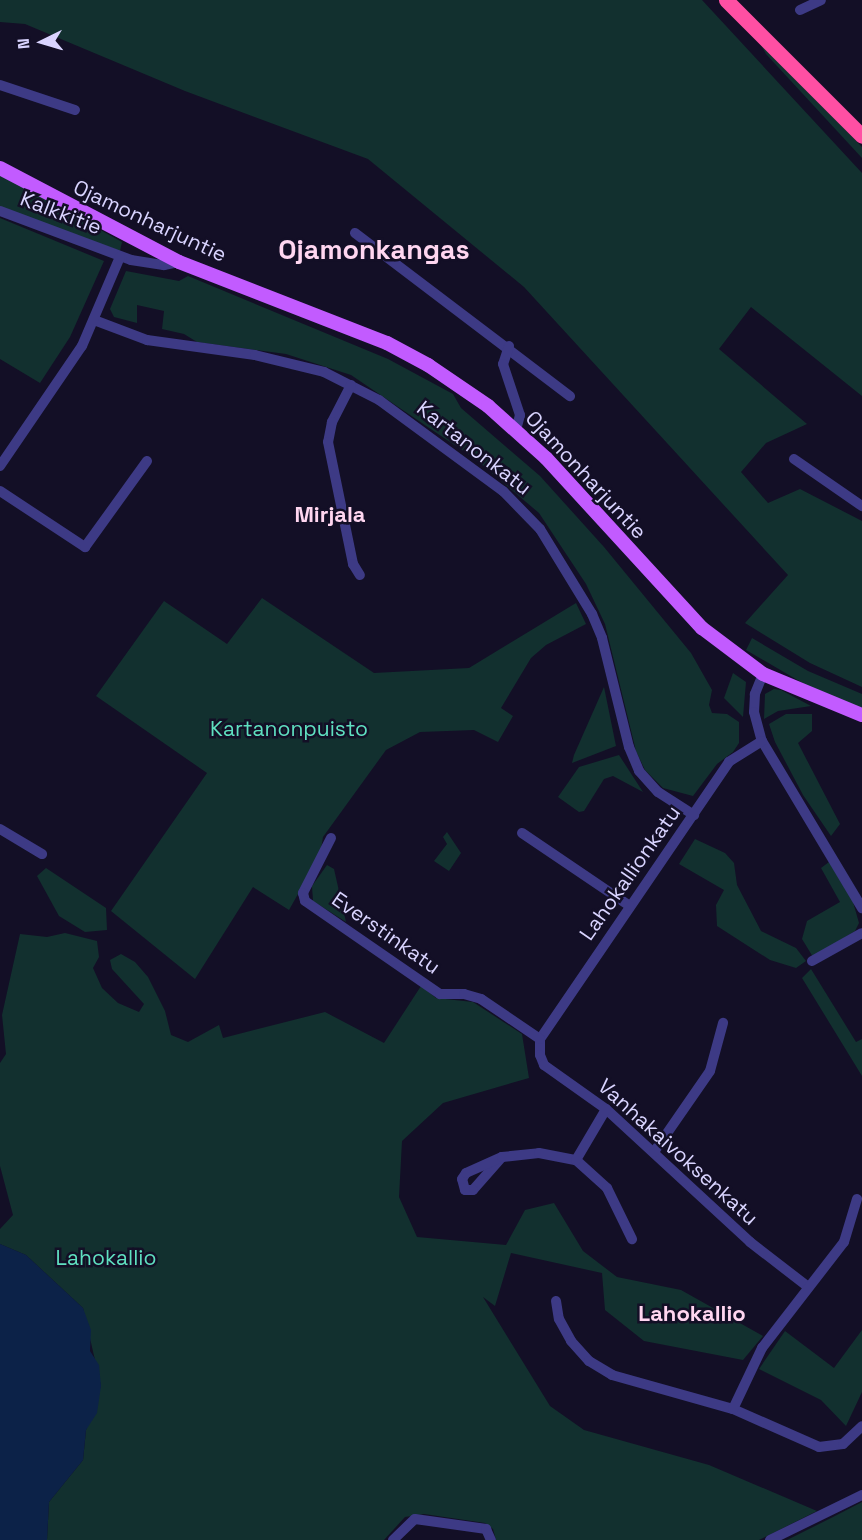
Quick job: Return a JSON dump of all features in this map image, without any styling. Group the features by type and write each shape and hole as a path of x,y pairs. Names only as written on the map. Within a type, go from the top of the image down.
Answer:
{"highway":[{"path":"726,0 862,136"}],"main road":[{"name":"Ojamonharjuntie","path":"0,168 179,262 387,343 428,365 516,430 546,458 702,628 763,674 862,715"}],"street":[{"path":"800,10 820,0"},
{"path":"0,85 75,110"},
{"name":"Kalkkitie","path":"0,211 120,257 164,265 179,262"},
{"path":"355,233 509,346 570,396"},
{"path":"0,466 82,346 120,257"},
{"name":"Kartanonkatu","path":"94,320 147,340 255,355 324,372 379,400 482,474 540,529 566,567 602,638 628,747 639,771 658,792 694,815"},
{"path":"509,346 503,364 520,415 516,430"},
{"path":"351,385 332,422 328,442 353,564 360,575"},
{"path":"794,459 862,506"},
{"path":"0,491 85,547 147,461"},
{"path":"763,674 754,694 754,712 762,741 862,908"},
{"name":"Lahokallionkatu","path":"540,1039 729,762 762,741"},
{"path":"0,829 42,854"},
{"path":"522,833 630,906"},
{"name":"Everstinkatu","path":"331,838 303,893 305,901 440,994 464,994 481,999 540,1039"},
{"path":"812,961 862,933"},
{"path":"654,1152 710,1071 723,1023"},
{"name":"Vanhakaivoksenkatu","path":"540,1039 544,1065 606,1109 750,1242 807,1286"},
{"path":"576,1160 606,1109"},
{"path":"502,1157 540,1153 576,1160 607,1188 632,1239"},
{"path":"733,1409 762,1348 807,1286 844,1242 857,1199"},
{"path":"556,1301 559,1319 571,1341 589,1361 633,1383 733,1409 819,1447 843,1444 862,1426"},
{"path":"770,1540 862,1495"},
{"path":"393,1540 416,1519 486,1529 491,1540"}],"green space":[{"path":"0,0 702,0 862,173 862,396 751,307 719,349 807,424 766,443 741,472 768,503 800,489 862,521 862,687 810,663 745,623 788,575 524,287 368,159 185,91 25,24 0,22"},
{"path":"756,36 862,147 862,158 766,54"},
{"path":"0,174 122,242 120,251 0,207"},
{"path":"0,218 104,261 70,337 40,383 0,359"},
{"path":"126,271 179,281 188,276 388,359 453,394 461,408 540,476 604,547 691,653 712,690 709,705 712,713 727,714 739,722 739,743 733,752 717,764 693,796 663,788 645,770 636,751 605,624 586,584 539,513 475,459 351,375 286,354 197,342 184,334 162,329 164,311 137,305 137,323 114,317 110,309"},
{"name":"Kartanonpuisto","path":"262,598 374,673 469,668 576,603 586,624 546,645 531,658 501,708 513,716 498,742 474,730 420,732 386,750 323,837 320,855 289,910 253,887 195,979 111,911 207,773 96,696 164,601 227,644"},
{"path":"752,638 808,671 862,694 862,710 818,692 746,650"},
{"path":"733,673 746,682 743,717 724,698"},
{"path":"604,687 616,746 572,763 574,755"},
{"path":"774,689 781,690 811,706 778,711 764,719 765,694"},
{"path":"786,714 812,714 812,731 798,743 840,824 831,836 803,795 775,742 769,724"},
{"path":"619,755 643,792 613,776 604,779 584,811 579,812 558,797 579,767"},
{"path":"447,832 461,853 449,871 434,861 447,844 443,837"},
{"path":"695,839 725,853 734,863 737,885 761,931 796,948 806,961 796,968 770,960 717,926 716,905 724,890 679,864"},
{"path":"829,862 853,902 859,923 855,931 813,957 802,939 807,921 840,902 821,868"},
{"path":"327,865 334,869 346,922 313,901 312,886"},
{"path":"46,868 106,908 107,930 85,932 59,916 37,876"},
{"path":"65,933 97,941 99,957 93,968 102,988 118,1003 139,1012 144,1004 112,969 110,960 121,954 135,962 148,977 165,1011 171,1035 188,1042 219,1025 223,1038 325,1012 384,1043 421,986 436,998 473,1002 522,1034 529,1078 443,1103 402,1141 399,1197 417,1237 506,1245 525,1210 554,1203 583,1251 617,1277 681,1290 763,1336 743,1360 644,1341 605,1310 602,1273 511,1253 495,1306 483,1297 550,1406 584,1430 709,1465 817,1511 759,1540 496,1540 493,1529 485,1523 424,1514 405,1517 384,1540 47,1540 49,1502 83,1460 86,1430 101,1386 83,1308 26,1255 0,1244 0,1229 13,1215 0,1166 0,1063 6,1054 2,1015 20,934 47,937"},
{"path":"811,969 856,1042 862,1039 862,1076 802,978"},
{"path":"862,1330 862,1392 846,1426 821,1400 759,1369 785,1331 834,1368"},
{"path":"862,1502 862,1540 787,1540 833,1517"}],"water":[{"path":"0,1244 26,1255 83,1308 91,1330 90,1351 99,1365 101,1386 97,1413 86,1430 83,1460 49,1502 47,1540 0,1540"}],"district":[{"name":"Ojamonkangas","path":"374,250"},
{"name":"Mirjala","path":"330,515"},
{"name":"Lahokallio","path":"692,1314"}]}
